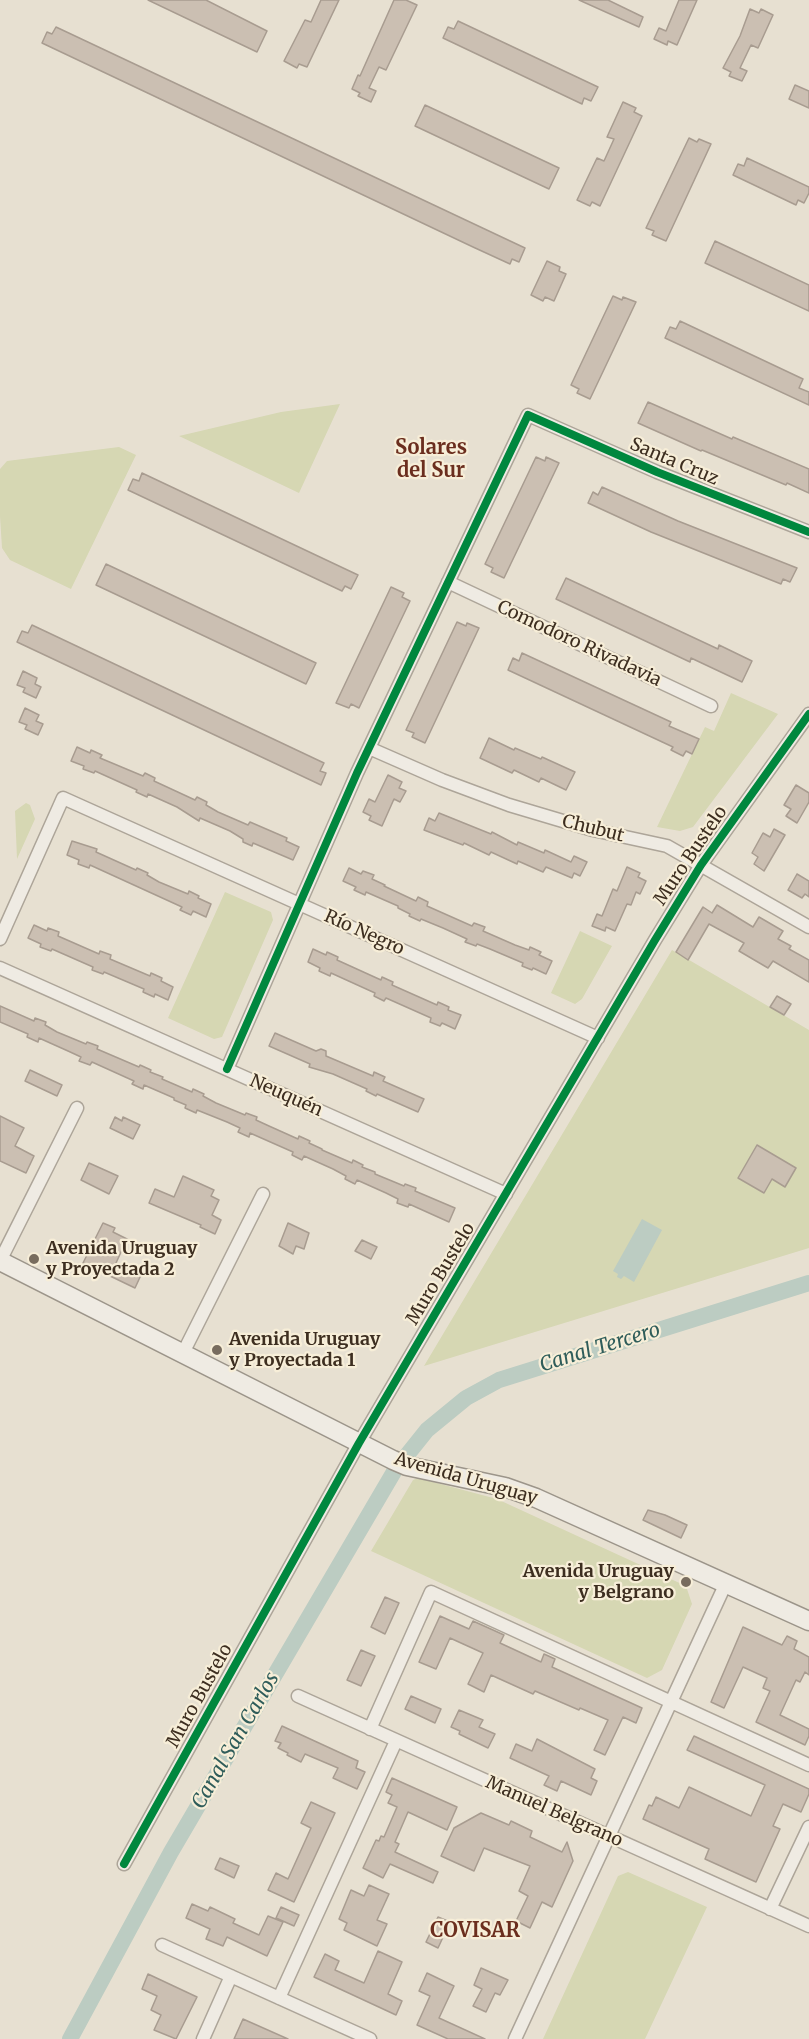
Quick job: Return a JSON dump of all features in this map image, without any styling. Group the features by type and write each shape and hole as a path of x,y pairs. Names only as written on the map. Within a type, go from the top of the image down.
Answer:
{"main road":[{"name":"Avenida Uruguay","path":"0,1261 400,1463 505,1487 536,1498 809,1620"}],"street":[{"name":"Santa Cruz","path":"448,582 528,415 666,475 809,532"},
{"name":"Comodoro Rivadavia","path":"448,582 711,706"},
{"path":"227,1069 369,748 448,582"},
{"name":"Muro Bustelo","path":"124,1864 358,1443 701,865 808,717"},
{"name":"Chubut","path":"369,748 442,780 509,805 593,830 667,846 809,927"},
{"name":"Río Negro","path":"0,939 63,798 598,1038"},
{"name":"Neuquén","path":"0,968 506,1194"},
{"path":"0,1261 78,1108"},
{"path":"183,1353 263,1194"},
{"path":"515,2039 726,1583"},
{"path":"370,1729 431,1592 809,1765"},
{"name":"Manuel Belgrano","path":"298,1696 809,1926"},
{"path":"279,1998 396,1741"},
{"path":"770,1909 809,1827"},
{"path":"162,1945 369,2039"},
{"path":"204,2039 231,1976"}],"green space":[{"path":"340,404 299,493 179,436 281,412"},
{"path":"119,447 136,455 71,589 10,560 2,548 0,516 0,469 7,461"},
{"path":"731,693 778,714 693,827 680,831 657,827 705,727 714,731"},
{"path":"26,803 30,805 35,819 17,859 15,811"},
{"path":"225,892 271,912 273,920 222,1037 214,1039 168,1018"},
{"path":"580,931 612,946 582,999 575,1004 551,993"},
{"path":"672,950 809,1030 809,1248 424,1366"},
{"path":"418,1478 497,1499 686,1586 692,1604 662,1670 647,1678 371,1551 413,1480"},
{"path":"628,1872 707,1907 645,2039 543,2039 618,1876"}],"shaded area":[{"path":"642,1219 662,1230 634,1282 624,1276 621,1279 613,1271"}],"building":[{"path":"148,0 206,0 267,31 257,52"},
{"path":"321,0 339,0 307,67 299,64 297,68 284,61 305,20 311,22"},
{"path":"394,0 406,0 417,5 386,70 379,67 369,88 376,91 371,102 358,96 360,93 352,89"},
{"path":"579,0 608,0 643,17 639,27"},
{"path":"679,0 697,0 677,45 668,41 667,45 654,39 659,28 666,31"},
{"path":"750,9 759,13 761,9 773,15 758,48 751,45 740,68 747,71 742,81 729,76 731,72 723,68 740,36"},
{"path":"458,21 598,87 591,101 584,98 582,104 443,38 448,27 454,29"},
{"path":"56,27 525,248 519,262 512,259 510,264 42,43 47,32 52,34"},
{"path":"795,85 809,91 809,108 789,99"},
{"path":"623,102 636,108 634,112 642,116 600,206 592,202 590,206 577,200 597,158 604,161 614,139 607,137"},
{"path":"425,105 559,168 549,189 415,126"},
{"path":"689,138 711,144 666,241 652,235 654,231 646,228"},
{"path":"747,158 809,187 804,203 798,200 796,205 733,175 738,164 744,166"},
{"path":"715,241 809,285 809,311 705,263"},
{"path":"547,261 560,267 559,271 566,274 554,301 545,297 543,301 531,295"},
{"path":"613,296 636,302 590,399 577,393 579,389 571,385"},
{"path":"680,321 803,379 799,388 809,392 809,405 665,338 670,327 676,329"},
{"path":"648,402 732,439 733,437 809,469 809,493 701,451 638,423"},
{"path":"536,457 545,461 546,457 559,463 504,578 491,572 493,568 485,564"},
{"path":"142,473 358,575 351,589 345,586 342,591 128,490 133,479 139,481"},
{"path":"602,487 678,521 797,568 790,582 783,579 781,584 651,532 588,503 593,492 598,495"},
{"path":"106,564 316,663 306,684 96,585"},
{"path":"566,578 718,649 719,645 752,661 742,682 691,658 690,662 556,599"},
{"path":"391,587 404,593 402,597 410,601 359,708 351,704 349,708 336,703"},
{"path":"457,622 479,628 425,743 412,737 414,733 406,730"},
{"path":"32,625 324,763 320,771 326,773 321,785 17,642 22,631 28,633"},
{"path":"522,653 671,722 669,726 699,739 692,754 686,751 683,756 671,750 673,747 508,670 513,658 519,661"},
{"path":"23,671 37,678 35,684 41,687 36,698 23,692 25,688 17,685"},
{"path":"25,708 39,715 36,721 43,724 38,735 25,729 27,725 19,722"},
{"path":"489,738 514,750 515,748 541,759 542,757 575,772 566,790 541,778 539,782 514,770 512,773 480,758"},
{"path":"77,747 90,753 91,750 102,755 100,758 143,776 145,773 155,778 154,781 195,800 197,797 218,812 248,825 250,822 287,838 286,841 299,847 293,860 253,843 252,846 230,831 200,818 199,821 177,807 148,794 147,797 95,771 94,773 83,769 84,766 71,761"},
{"path":"388,775 402,782 399,788 406,791 400,802 394,799 382,826 369,820 371,816 363,812 369,799 375,802"},
{"path":"796,785 809,793 809,802 797,823 786,816 791,809 784,805"},
{"path":"439,813 491,834 492,832 517,845 518,842 544,853 545,850 571,862 574,856 587,862 580,876 574,873 572,878 546,867 543,872 518,861 517,864 491,852 489,855 464,843 463,845 424,830 429,818 435,821"},
{"path":"774,829 785,835 764,871 754,864 758,857 752,853 763,833 770,837"},
{"path":"72,841 97,849 96,852 148,873 147,875 159,882 199,896 198,898 211,904 206,917 193,911 191,915 180,910 182,907 90,865 89,868 78,864 79,860 67,855"},
{"path":"627,867 640,873 638,877 646,881 640,894 636,892 631,905 627,904 615,931 606,927 605,931 592,926 597,914 602,916 613,889 617,891"},
{"path":"349,868 361,874 363,871 374,875 372,879 384,886 416,901 418,897 428,902 427,906 472,926 474,923 485,927 483,931 515,945 529,950 530,947 541,952 539,955 552,961 546,974 522,966 523,963 490,949 465,942 467,939 409,916 410,914 398,906 366,892 365,895 354,890 356,887 343,881"},
{"path":"797,874 809,881 809,897 805,894 802,898 788,890"},
{"path":"717,905 753,927 759,917 783,931 778,939 791,946 789,949 809,960 809,982 773,961 768,968 739,951 744,943 709,924 688,960 676,952 703,907 712,913"},
{"path":"34,925 47,931 48,928 59,932 58,936 99,954 100,951 111,955 110,959 150,976 151,973 162,978 161,981 173,987 168,1000 155,994 154,997 143,992 144,989 104,972 103,974 92,970 93,967 52,949 51,951 40,947 41,944 28,938"},
{"path":"313,949 326,955 327,952 338,957 337,960 381,980 382,977 393,982 392,985 437,1005 438,1002 449,1007 448,1010 461,1015 455,1029 442,1023 440,1026 430,1022 431,1018 386,998 384,1001 374,996 375,993 331,973 330,976 319,971 320,968 308,962"},
{"path":"777,996 791,1004 784,1015 770,1007"},
{"path":"0,1006 34,1021 35,1018 46,1022 45,1025 57,1032 86,1044 87,1042 98,1046 97,1049 139,1067 140,1065 163,1077 162,1079 192,1092 193,1089 216,1103 245,1115 246,1113 257,1117 256,1120 298,1139 299,1136 322,1150 352,1163 353,1160 375,1174 404,1186 405,1184 416,1188 415,1191 455,1208 449,1222 409,1204 408,1207 397,1203 398,1199 386,1193 357,1180 355,1184 333,1169 304,1156 302,1160 292,1155 293,1152 250,1133 249,1137 238,1132 240,1128 197,1110 196,1113 185,1108 186,1105 174,1098 144,1085 143,1089 132,1084 134,1081 92,1062 90,1065 79,1061 81,1057 39,1038 38,1042 27,1037 28,1034 0,1022"},
{"path":"275,1033 316,1051 321,1049 326,1051 326,1056 373,1076 374,1072 385,1077 383,1081 424,1099 418,1112 377,1094 376,1096 366,1091 367,1089 333,1074 309,1067 310,1064 269,1046"},
{"path":"30,1070 62,1085 57,1096 25,1081"},
{"path":"0,1116 24,1128 15,1146 34,1156 26,1173 0,1161"},
{"path":"115,1117 122,1121 123,1117 140,1125 133,1139 110,1128"},
{"path":"757,1145 796,1168 785,1187 772,1179 764,1193 738,1178"},
{"path":"89,1163 118,1176 109,1194 81,1180"},
{"path":"183,1176 214,1190 211,1196 219,1200 212,1215 221,1220 215,1234 200,1227 201,1225 149,1203 155,1189 174,1197"},
{"path":"103,1223 115,1228 113,1232 127,1239 116,1263 141,1275 135,1288 83,1263"},
{"path":"288,1223 309,1233 304,1249 296,1246 293,1254 279,1246"},
{"path":"362,1240 377,1247 371,1259 355,1251"},
{"path":"648,1510 687,1525 681,1538 643,1520"},
{"path":"385,1597 399,1603 385,1634 371,1627"},
{"path":"440,1616 469,1629 473,1621 504,1635 500,1643 541,1662 544,1654 555,1659 552,1667 642,1708 636,1723 623,1717 605,1755 594,1750 608,1720 535,1691 533,1694 491,1675 484,1692 468,1684 483,1653 450,1638 436,1669 419,1662"},
{"path":"743,1627 782,1645 787,1636 797,1641 794,1649 809,1657 809,1675 805,1672 800,1682 796,1680 780,1715 809,1729 805,1745 756,1722 770,1691 763,1688 767,1678 743,1667 724,1708 711,1702"},
{"path":"361,1650 375,1656 361,1686 347,1680"},
{"path":"411,1696 441,1709 435,1723 405,1709"},
{"path":"459,1710 483,1720 479,1727 495,1734 488,1748 459,1734 460,1731 451,1727"},
{"path":"282,1726 358,1761 356,1768 365,1772 357,1789 333,1778 338,1768 305,1754 301,1762 278,1748 281,1743 275,1741"},
{"path":"694,1736 809,1789 801,1812 783,1804 773,1826 780,1829 756,1882 705,1859 709,1849 643,1819 649,1805 652,1806 656,1797 679,1808 689,1787 751,1816 765,1785 687,1750"},
{"path":"537,1739 595,1769 591,1778 597,1781 591,1795 561,1781 557,1791 544,1785 549,1776 510,1758 516,1744 532,1751"},
{"path":"392,1778 457,1807 447,1830 408,1812 395,1842 399,1844 395,1852 438,1872 433,1883 390,1864 383,1878 363,1868 376,1840 379,1841 381,1836 384,1837 397,1807 388,1803 392,1795 386,1792"},
{"path":"311,1802 335,1813 294,1902 268,1890 276,1873 288,1879 311,1828 301,1823"},
{"path":"481,1813 509,1825 511,1821 532,1831 530,1837 562,1852 567,1842 573,1861 552,1907 542,1902 530,1928 516,1921 528,1896 519,1891 530,1866 484,1848 474,1871 441,1856 454,1828"},
{"path":"220,1858 239,1866 234,1878 215,1869"},
{"path":"369,1885 389,1894 377,1920 387,1924 377,1946 344,1930 347,1923 339,1919 351,1890 364,1896"},
{"path":"192,1904 208,1911 210,1907 235,1919 233,1923 259,1935 268,1916 283,1922 267,1956 227,1937 223,1946 206,1939 210,1929 186,1918"},
{"path":"281,1907 299,1915 294,1926 276,1918"},
{"path":"438,1917 450,1922 438,1948 426,1942"},
{"path":"378,1951 402,1962 388,1994 402,2001 396,2015 314,1977 325,1954 339,1961 335,1970 364,1983"},
{"path":"481,1968 508,1980 500,1995 495,1993 486,2012 473,2006 482,1989 474,1985"},
{"path":"427,1973 454,1986 439,2018 485,2039 448,2039 417,2025 430,1996 419,1991"},
{"path":"148,1974 197,1997 176,2039 154,2030 161,2015 151,2010 157,1996 142,1989"},
{"path":"243,2019 288,2039 234,2039"}],"waterway":[{"name":"Canal San Carlos","path":"70,2039 171,1852 395,1470 427,1430 466,1398 499,1380 809,1283"}],"cycle path":[{"path":"227,1069 357,773 528,415 657,472 809,532"},
{"path":"124,1864 359,1443 655,940 701,865 809,714"}],"place":[{"name":"Avenida Uruguay y Proyectada 2","path":"34,1259"},
{"name":"Avenida Uruguay y Proyectada 1","path":"217,1350"},
{"name":"Avenida Uruguay y Belgrano","path":"686,1582"}],"district":[{"name":"Solares del Sur","path":"431,460"},
{"name":"COVISAR","path":"475,1931"}],"water label":[{"name":"Canal Tercero","path":"600,1348"}]}
